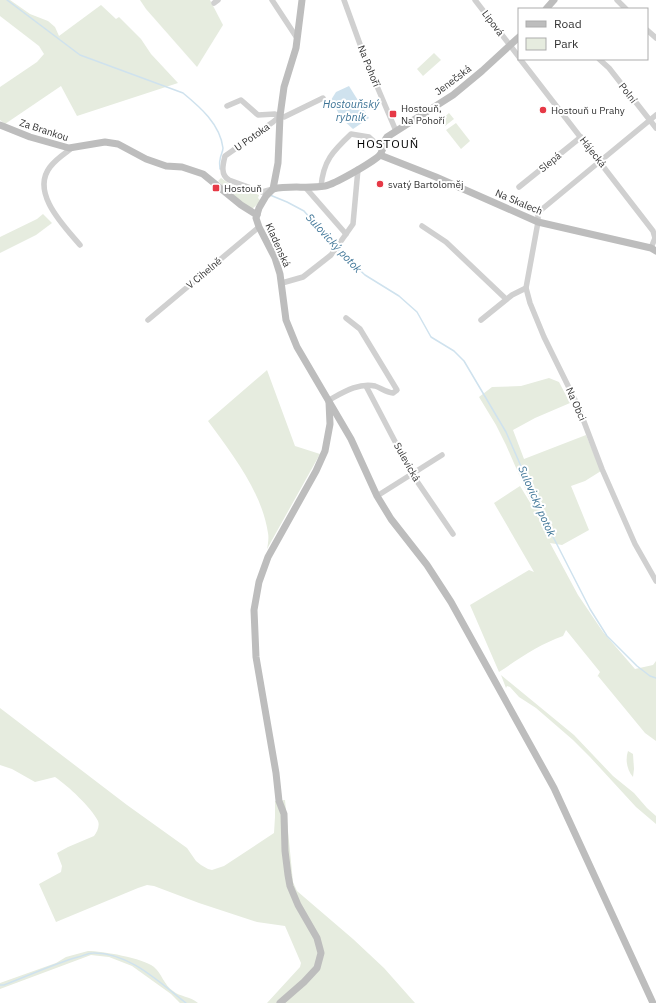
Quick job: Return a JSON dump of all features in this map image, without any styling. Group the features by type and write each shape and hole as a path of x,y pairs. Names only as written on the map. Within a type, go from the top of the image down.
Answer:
{"street":[{"path":"272,0 298,38"},
{"name":"Kladenská","path":"302,0 295,54 284,87 280,116 278,163 273,189 266,196 259,208 256,218 275,258 282,283 286,320 297,347 351,439 377,496 391,519 427,565 451,602 554,788 653,1003"},
{"name":"Na Pohoří","path":"344,0 365,58 396,131"},
{"name":"Lipová","path":"475,0 510,46"},
{"path":"548,8 554,0"},
{"path":"617,0 625,8"},
{"path":"648,31 656,38"},
{"name":"Jenečská","path":"273,189 322,187 332,184 358,169 382,153 384,140 453,95 518,38"},
{"name":"Hájecká","path":"510,46 518,56"},
{"name":"Hájecká","path":"522,60 653,231 656,238 654,250"},
{"name":"Polní","path":"600,60 609,68 656,128"},
{"path":"227,106 241,100 258,115 275,114 284,117 322,98"},
{"name":"Na Obci","path":"656,115 541,210 538,215 526,288 530,303 544,337 578,406 605,476 641,556 656,581"},
{"name":"U Potoka","path":"273,189 262,192 225,178 223,163 225,156 280,116"},
{"name":"Za Brankou","path":"3,126 30,137 72,148 105,142 115,143 127,147 146,159 166,166 182,167 206,175 241,205 257,215"},
{"path":"322,187 322,172 332,153 351,134 369,137 382,153"},
{"name":"Slepá","path":"519,187 581,137"},
{"path":"72,148 49,168 45,180 46,196 53,212 80,245"},
{"name":"Na Skalech","path":"382,153 538,222 654,250"},
{"path":"282,283 303,277 331,255 353,224 358,169"},
{"path":"304,187 346,234"},
{"path":"422,226 446,242 506,299"},
{"name":"V Cihelně","path":"148,320 259,227"},
{"path":"481,320 506,299 526,288"},
{"path":"329,400 358,387 366,386 380,388 390,393 397,390 360,329 346,318"},
{"name":"Sulevická","path":"366,386 412,474 452,534"},
{"name":"Kladenská","path":"280,1003 304,982 317,968 321,954 317,938 298,905 290,886 285,851 284,814 279,800 256,657 254,610 259,582 268,557 316,470 325,450 330,424 329,400"},
{"path":"377,496 442,455"}],"green space":[{"path":"0,0 10,0 30,14 48,21 55,27 59,36 101,5 116,19 119,17 141,39 151,54 178,83 77,116 61,86 5,124 0,120 0,87 37,62 44,54 39,46 0,16"},
{"path":"140,0 210,0 223,25 197,67 146,9"},
{"path":"434,53 441,60 423,76 417,69"},
{"path":"449,113 454,119 445,126 441,120"},
{"path":"456,123 470,141 461,149 446,130"},
{"path":"221,178 228,183 259,195 258,198 261,201 252,209 242,203 218,181"},
{"path":"43,214 52,223 36,235 0,253 0,237 37,219"},
{"path":"267,370 295,446 320,454 267,549 268,533 265,518 253,488 236,460 208,421"},
{"path":"549,378 559,382 570,403 535,418 513,430 524,459 586,435 601,471 585,481 571,486 589,530 562,545 550,543 578,595 603,632 635,669 653,665 656,661 656,741 645,733 598,676 597,677 600,672 566,630 563,636 538,647 499,672 470,605 529,570 534,572 494,503 520,486 534,509 506,445 479,397 492,387 521,386"},
{"path":"501,675 574,735 613,776 634,793 656,816 656,824 636,807 573,740 536,708 519,697 510,687 507,686 506,688"},
{"path":"0,708 127,805 187,848 196,861 208,869 212,870 224,866 274,833 275,801 285,800 293,882 297,891 384,968 415,1003 267,1003 300,967 301,963 285,926 257,922 199,903 154,886 147,885 138,888 56,922 39,884 61,872 62,866 57,853 94,836 98,829 99,823 95,815 85,803 55,777 35,782 12,769 0,765"},
{"path":"628,751 633,754 633,777 627,765"},
{"path":"88,951 122,956 149,964 157,970 170,989 198,1003 180,1003 171,994 132,966 109,957 91,955 0,989 0,983 56,963 66,957"}],"water":[{"name":"Hostouňský rybník","path":"349,86 369,118 353,129 342,119 331,100 336,92"}],"waterway":[{"name":"Sulovický potok","path":"7,0 80,55 183,93 202,110 218,131 223,148 220,169"},
{"name":"Sulovický potok","path":"270,195 304,211 334,246"},
{"name":"Sulovický potok","path":"337,249 365,275 399,296 417,312 431,337 454,351 464,361 506,432 546,523 590,609 607,636 637,666 650,676 656,678"},
{"path":"0,985 4,985 59,963 87,954 106,954 131,963 143,970 186,1003"}],"place":[{"name":"Hostouň u Prahy","path":"543,110"},
{"name":"Hostouň, Na Pohoří","path":"393,114"},
{"name":"svatý Bartoloměj","path":"380,184"},
{"name":"Hostouň","path":"216,188"}],"district":[{"name":"HOSTOUŇ","path":"388,143"}]}
